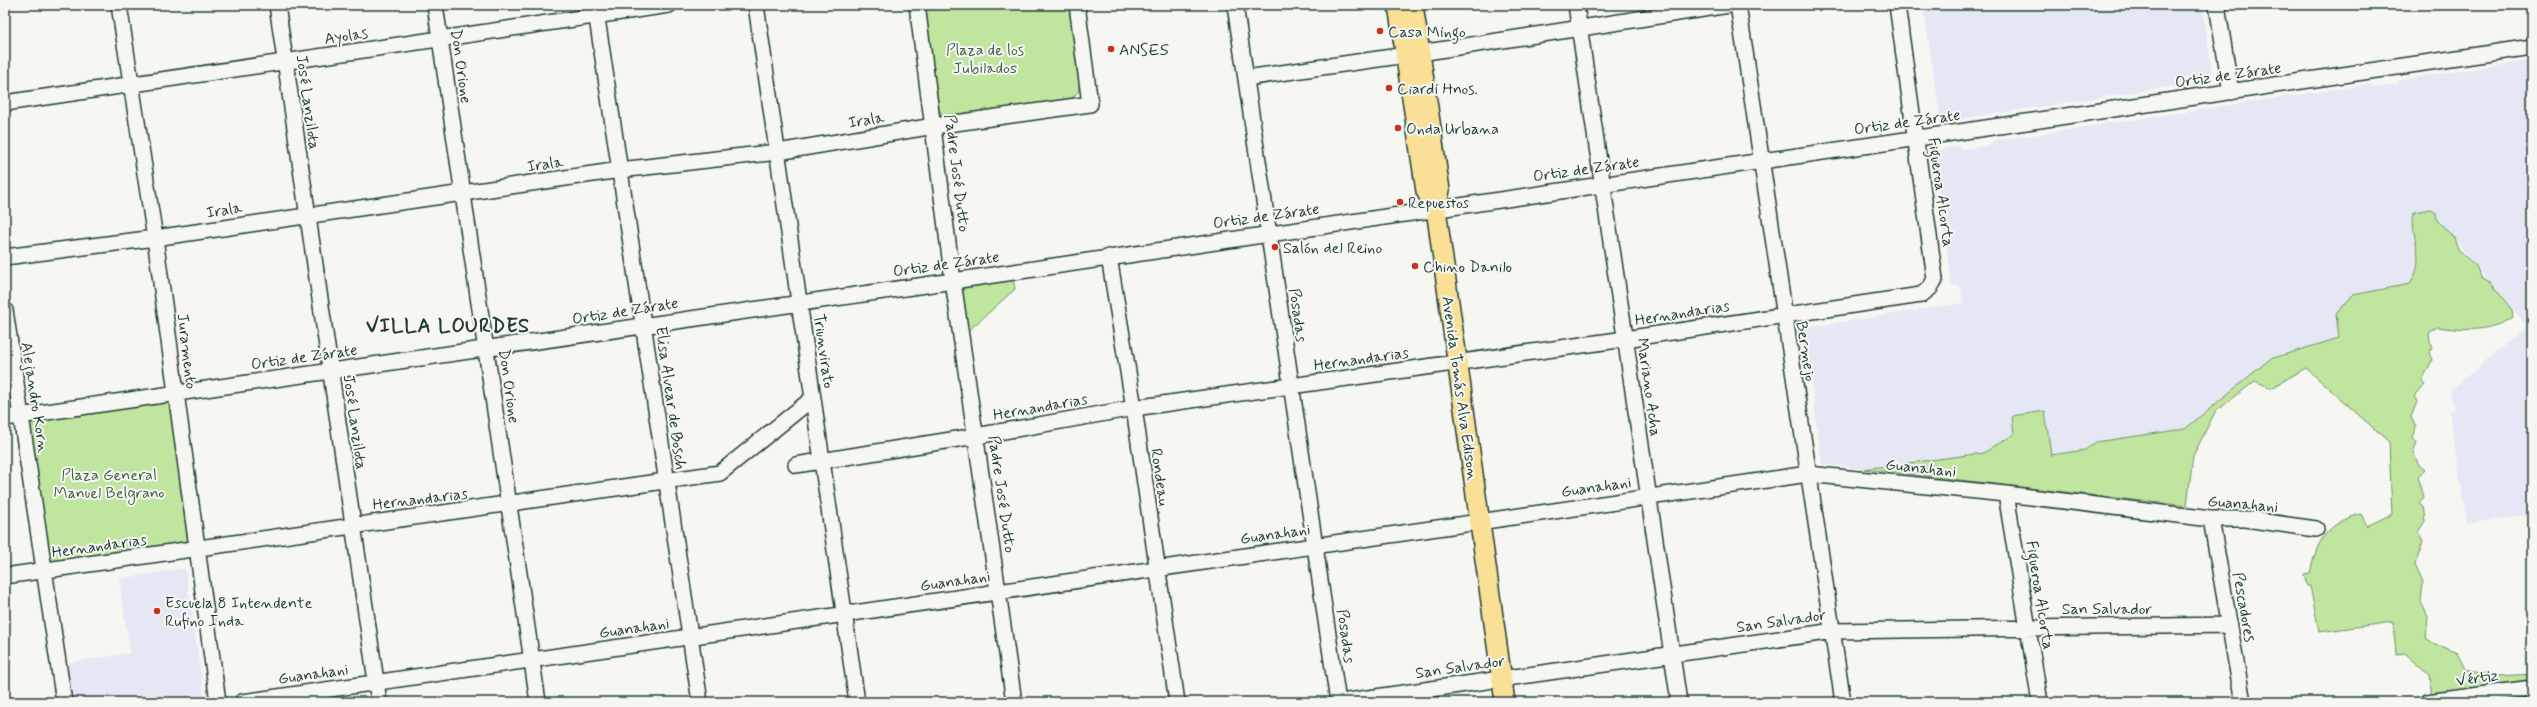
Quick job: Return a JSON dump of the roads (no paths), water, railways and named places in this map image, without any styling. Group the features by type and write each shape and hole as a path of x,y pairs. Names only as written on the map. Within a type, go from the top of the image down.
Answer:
{"main road":[{"name":"Avenida Tomás Alva Edison","path":"1398,5 1413,54 1440,190 1436,209 1505,702"},
{"name":"Avenida Tomás Alva Edison","path":"1413,5 1413,54 1426,191 1436,209"}],"street":[{"name":"Juramento","path":"119,5 155,238 218,702"},
{"name":"José Lanzilota","path":"277,5 284,62 379,702"},
{"name":"Don Orione","path":"435,5 538,702"},
{"name":"Ayolas","path":"5,103 440,39 596,10 669,5"},
{"name":"Triunvirato","path":"756,5 857,702"},
{"name":"Padre José Dutto","path":"917,5 934,126 953,281 1014,702"},
{"name":"Irala","path":"5,257 155,238 307,214 620,170 778,152 934,126 1090,104 1077,5"},
{"name":"Posadas","path":"1235,5 1338,702"},
{"name":"Mariano Acha","path":"1576,5 1679,702"},
{"path":"1246,78 1413,54 1729,5"},
{"name":"Bermejo","path":"1738,5 1808,474 1834,631 1843,702"},
{"name":"Figueroa Alcorta","path":"1897,5 1917,138 1935,279 1930,288"},
{"path":"2217,5 2231,92"},
{"name":"Elisa Alvear de Bosch","path":"596,10 700,702"},
{"name":"Ortiz de Zárate","path":"5,418 486,349 799,302 953,281 2532,47"},
{"name":"Rondeau","path":"1109,257 1134,408 1156,568 1177,702"},
{"name":"Hernandarias","path":"796,465 976,436 1134,408 1625,339 1921,295 1930,288"},
{"name":"Alejandro Korn","path":"5,310 64,702"},
{"name":"Hernandarias","path":"5,576 198,550 353,524 509,505 720,473 727,469 813,398"},
{"name":"Guanahani","path":"242,702 1808,474 2006,494 2211,519 2246,519 2316,530"},
{"name":"Figueroa Alcorta","path":"2006,494 2040,702"},
{"name":"Pescadores","path":"2211,519 2243,702"},
{"name":"San Salvador","path":"1341,702 1671,653 1834,631 2028,626 2230,625"},
{"name":"Vértiz","path":"2428,702 2478,698 2532,688"}],"place":[{"name":"Casa Mingo","path":"1380,31"},
{"name":"ANSES","path":"1111,49"},
{"name":"Ciardi Hnos.","path":"1389,88"},
{"name":"Onda Urbana","path":"1398,128"},
{"name":"Repuestos","path":"1400,202"},
{"name":"Salón del Reino","path":"1275,247"},
{"name":"Chino Danilo","path":"1415,266"},
{"name":"Escuela 8 Intendente Rufino Inda","path":"157,611"}],"district":[{"name":"VILLA LOURDES","path":"448,325"}],"park label":[{"name":"Plaza de los Jubilados","path":"985,58"},
{"name":"Plaza General Manuel Belgrano","path":"109,483"}]}
